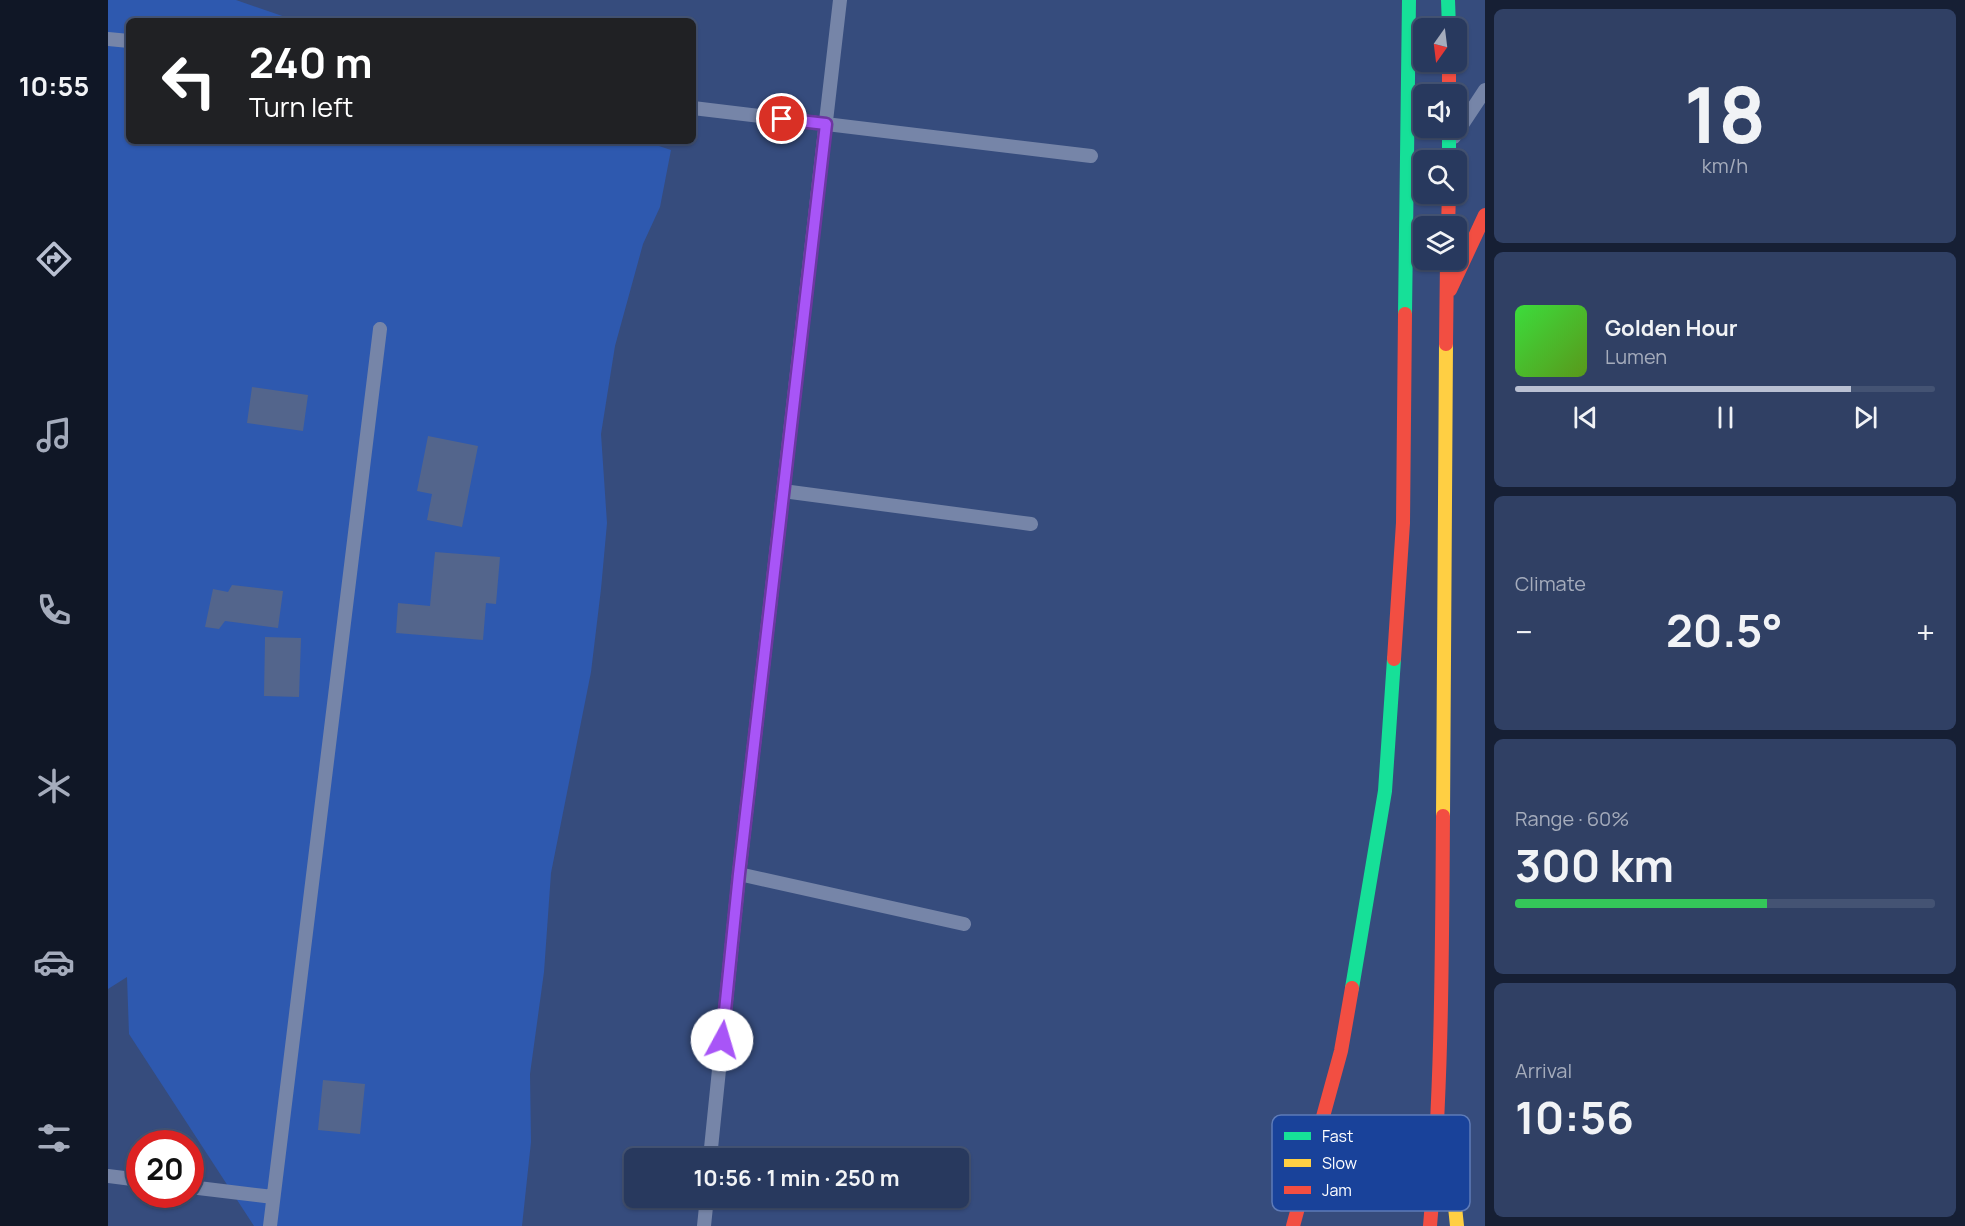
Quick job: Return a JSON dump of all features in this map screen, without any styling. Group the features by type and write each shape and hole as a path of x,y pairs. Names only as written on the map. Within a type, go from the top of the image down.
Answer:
{"main road":[{"path":"1323,1115 1341,1051 1385,791 1403,523 1409,0"},
{"path":"1448,0 1449,18"},
{"path":"1449,138 1449,150"},
{"path":"1447,297 1485,215"},
{"path":"1437,1115 1442,989 1447,270"},
{"path":"1439,1053 1445,1115"},
{"path":"1293,1226 1297,1211"},
{"path":"1430,1226 1431,1211"},
{"path":"1455,1211 1457,1226"}],"lane":[{"path":"711,1148 739,874 840,0"},
{"path":"108,39 126,41"},
{"path":"1449,144 1485,90"},
{"path":"696,108 1091,156"},
{"path":"270,1226 380,329"},
{"path":"783,491 1031,524"},
{"path":"739,874 964,924"},
{"path":"108,1176 126,1178"},
{"path":"204,1188 273,1197"},
{"path":"704,1226 705,1208"}],"shaded area":[{"path":"108,0 236,0 288,18 126,18 126,144 653,144 671,150 660,207 643,244 615,346 601,434 607,523 601,589 591,672 551,873 544,972 530,1074 531,1142 522,1226 254,1226 204,1149 204,1130 192,1130 129,1034 127,977 108,989"}],"building":[{"path":"252,387 308,395 303,431 247,423"},
{"path":"428,436 478,446 462,527 427,520 432,494 417,491"},
{"path":"435,552 500,557 496,604 486,603 483,640 396,633 398,603 430,606"},
{"path":"232,585 283,591 278,628 225,621 219,629 205,627 213,589 228,592"},
{"path":"265,637 301,638 299,697 264,696"},
{"path":"323,1080 365,1084 360,1134 318,1130"}],"traffic: fast":[{"path":"1405,314 1409,0"},
{"path":"1448,0 1449,18"},
{"path":"1449,138 1449,150"},
{"path":"1352,988 1385,791 1394,659"}],"traffic: slow":[{"path":"1443,816 1446,344"},
{"path":"1455,1211 1457,1226"}],"traffic: jam":[{"path":"1449,72 1449,84"},
{"path":"1448,216 1449,204"},
{"path":"1450,290 1485,215"},
{"path":"1446,344 1447,270"},
{"path":"1394,659 1403,523 1405,314"},
{"path":"1437,1115 1442,970 1443,816"},
{"path":"1323,1115 1341,1051 1352,988"},
{"path":"1293,1226 1297,1211"},
{"path":"1430,1226 1431,1211"}],"route":[{"path":"722,1040 739,874 826,124 782,119"}]}
